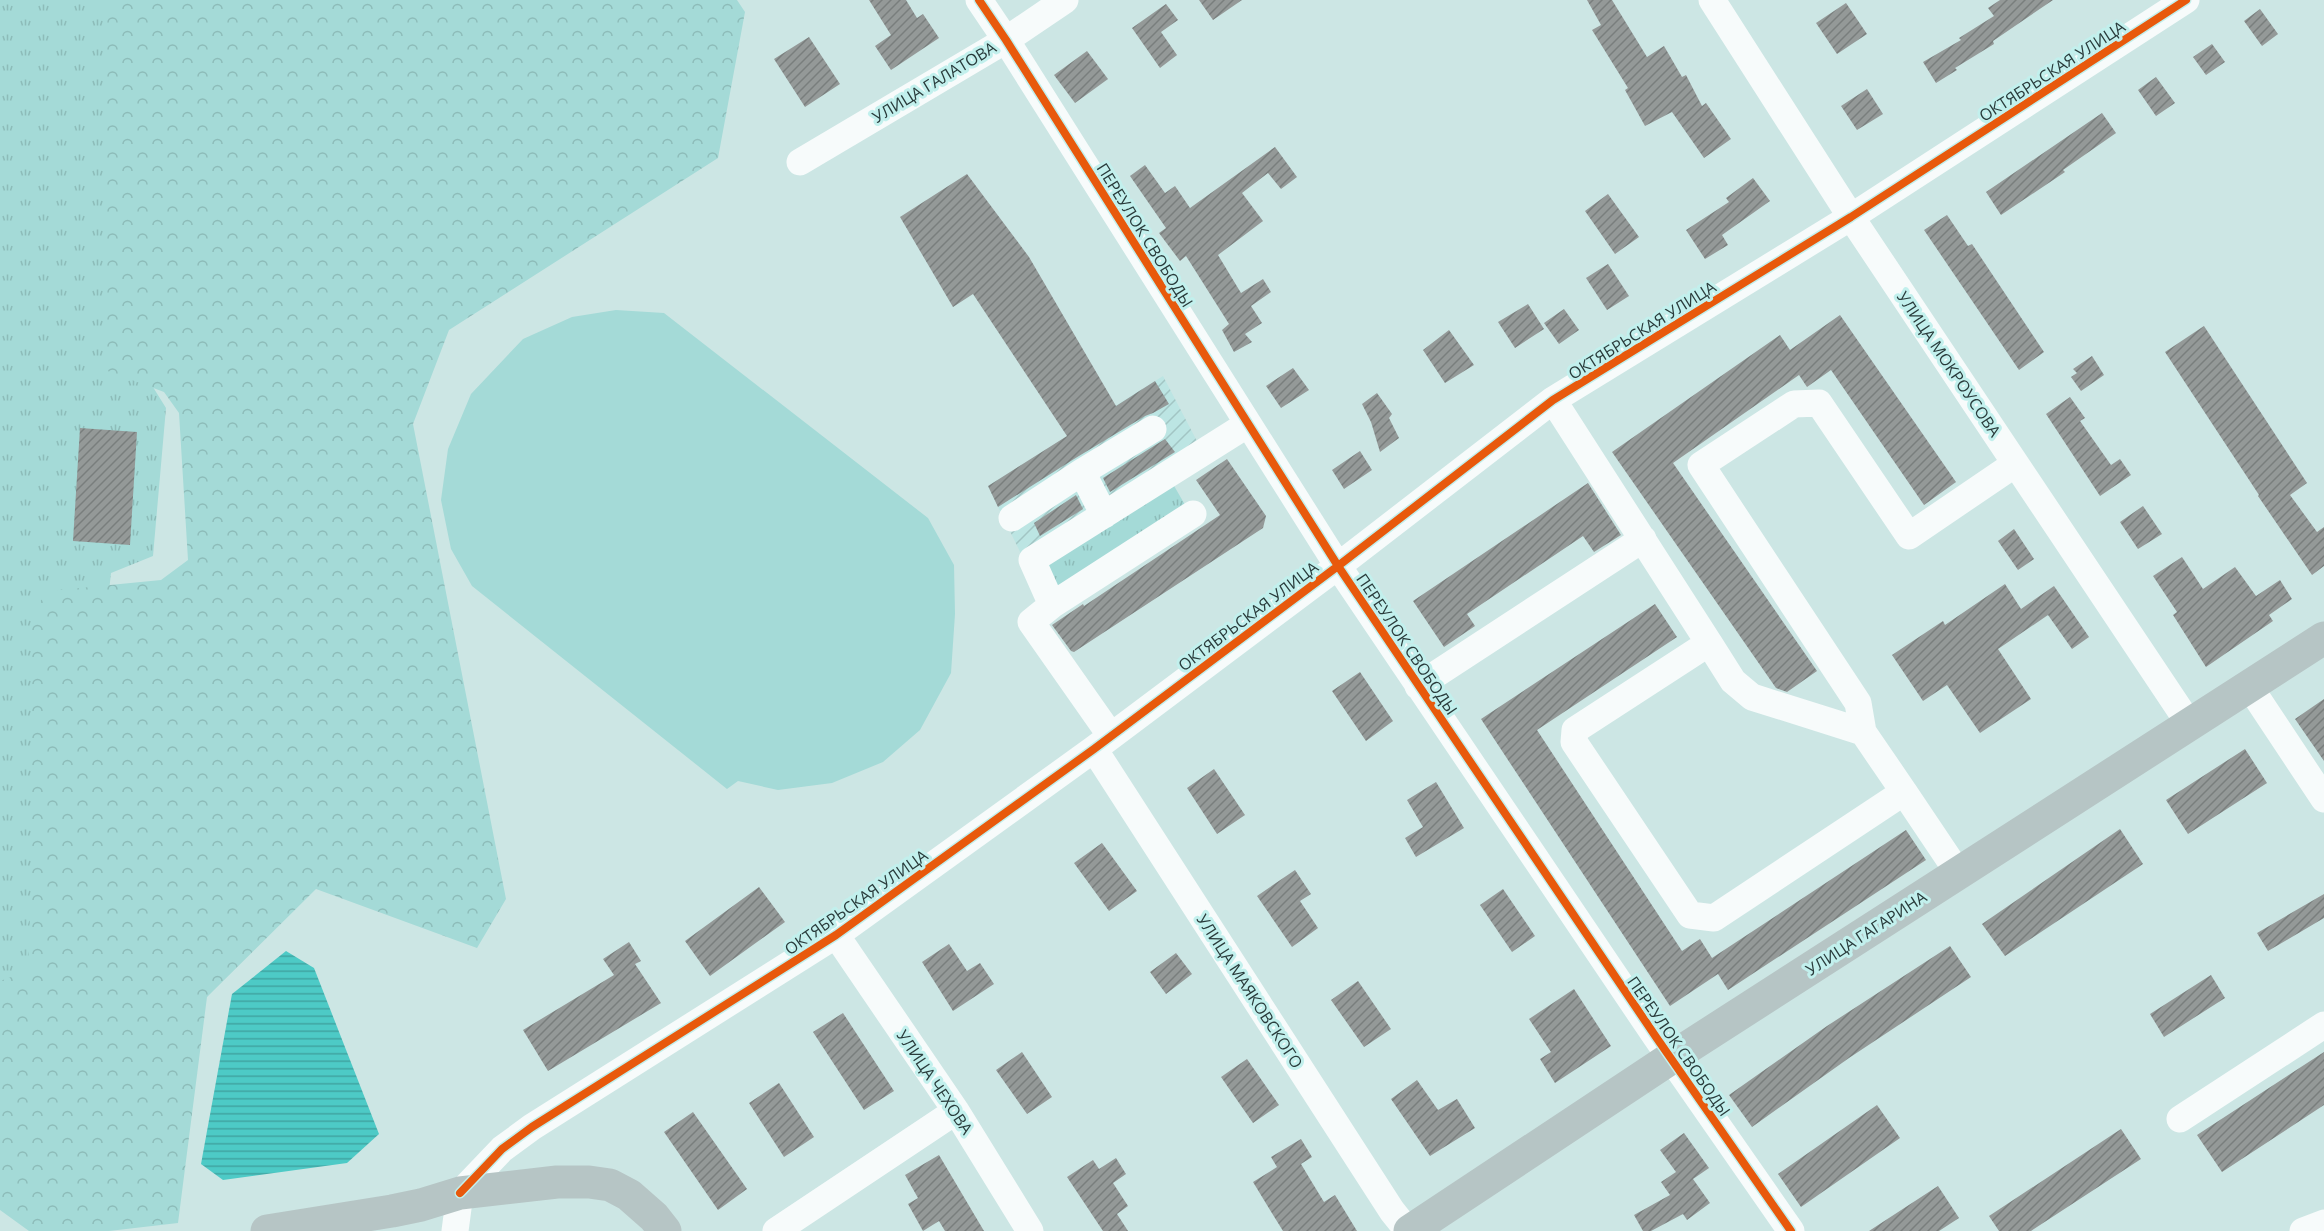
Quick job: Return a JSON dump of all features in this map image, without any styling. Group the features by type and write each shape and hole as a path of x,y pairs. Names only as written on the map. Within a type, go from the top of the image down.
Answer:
{"main road":[{"name":"УЛИЦА ГАГАРИНА","path":"1409,1231 1671,1058 2324,638"},
{"path":"460,1193 557,1182 589,1182 610,1185 629,1195 654,1217 665,1231"},
{"name":"ОКТЯБРЬСКАЯ УЛИЦА","path":"267,1231 392,1211 460,1193"}],"street":[{"name":"ПЕРЕУЛОК СВОБОДЫ","path":"979,0 1338,566 1791,1231"},
{"name":"УЛИЦА ГАЛАТОВА","path":"800,162 1006,40 1065,0"},
{"name":"УЛИЦА МОКРОУСОВА","path":"1712,0 1851,217 2190,725"},
{"name":"ОКТЯБРЬСКАЯ УЛИЦА","path":"460,1193 502,1149 532,1127 836,935 1102,742 1338,566 1553,400 1851,217 2186,0"},
{"path":"1553,400 1732,681 1752,697 1863,732"},
{"path":"1959,874 1863,732 1858,703 1701,465 1794,404 1820,404 1909,536 2015,464"},
{"path":"1193,514 1052,605 1032,560 1248,424"},
{"path":"1012,518 1153,429"},
{"path":"1082,472 1104,515"},
{"path":"1418,686 1643,539"},
{"name":"УЛИЦА МАЯКОВСКОГО","path":"1052,605 1031,622 1102,742 1392,1211 1409,1231"},
{"path":"1709,643 1575,730 1574,742 1690,915 1714,918 1904,792"},
{"path":"2249,686 2315,766 2324,799"},
{"name":"УЛИЦА ЧЕХОВА","path":"836,935 956,1111 1030,1231"},
{"path":"2180,1119 2324,1025"},
{"path":"776,1231 956,1111"},
{"path":"456,1231 460,1193"},
{"path":"2303,1231 2324,1223"}],"shaded area":[{"path":"1163,376 1199,445 1024,560 988,486"}],"green space":[{"path":"0,0 105,0 138,363 166,408 153,556 111,573 66,987 0,988"},
{"path":"104,0 737,0 745,12 718,158 449,330 413,424 506,899 477,948 316,889 207,997 178,1223 109,1231 29,1231 0,1210 0,981 28,971 32,858 31,612 49,591 161,580 188,560 179,413 164,392 105,370"},
{"path":"616,310 664,313 928,518 954,565 955,614 951,673 920,730 883,762 832,783 778,790 738,781 727,789 472,586 451,549 441,500 448,449 471,394 523,339 572,317"},
{"path":"1173,484 1188,510 1053,595 1038,562"}],"water":[{"path":"286,951 314,968 379,1134 347,1163 223,1180 201,1164 232,994"}],"building":[{"path":"869,0 906,0 917,18 923,14 939,38 891,70 875,46 891,35"},
{"path":"1199,0 1242,0 1213,20"},
{"path":"1587,0 1612,0 1647,57 1664,46 1682,77 1686,75 1702,106 1706,103 1731,139 1704,158 1672,112 1645,126 1625,90 1628,88 1592,30 1601,25"},
{"path":"2000,0 2053,0 1936,83 1923,62 1961,40 1959,38 1994,16 1988,8"},
{"path":"1846,3 1867,34 1837,54 1816,23"},
{"path":"1166,4 1178,20 1161,32 1177,55 1160,68 1132,28"},
{"path":"2260,9 2278,34 2262,46 2244,21"},
{"path":"809,37 840,84 805,107 774,59"},
{"path":"2212,44 2225,62 2206,75 2193,57"},
{"path":"1087,51 1108,79 1075,103 1054,75"},
{"path":"2156,77 2175,103 2156,116 2138,90"},
{"path":"1867,89 1883,114 1857,130 1841,106"},
{"path":"2102,113 2116,133 2063,170 2065,172 2001,215 1986,192"},
{"path":"1275,147 1297,177 1281,189 1268,173 1242,193 1263,221 1218,255 1241,293 1263,279 1271,292 1251,306 1262,323 1245,334 1252,342 1234,352 1222,330 1229,324 1186,256 1180,261 1159,233 1166,228 1130,176 1145,165 1165,193 1175,186 1190,208"},
{"path":"967,174 1029,257 1116,406 1155,381 1169,404 1145,416 998,507 988,486 1067,436 973,294 953,307 900,217"},
{"path":"1753,178 1770,201 1722,235 1728,245 1705,259 1686,230 1729,202 1726,198"},
{"path":"1608,194 1639,237 1615,254 1585,211"},
{"path":"1947,215 1968,246 1972,244 2044,352 2019,370 1924,230"},
{"path":"1608,264 1629,296 1607,310 1586,278"},
{"path":"1528,304 1544,329 1515,348 1498,322"},
{"path":"1564,309 1579,330 1559,344 1544,323"},
{"path":"1840,315 1956,482 1924,505 1831,370 1807,387 1799,375 1673,463 1817,671 1787,692 1776,688 1612,452 1780,335 1790,350"},
{"path":"2204,326 2307,483 2290,495 2317,532 2324,527 2324,566 2312,575 2165,352"},
{"path":"1449,330 1474,365 1445,383 1423,350"},
{"path":"2092,356 2104,375 2081,391 2071,377 2077,373 2073,369"},
{"path":"1293,368 1309,390 1281,408 1266,386"},
{"path":"1377,393 1392,414 1389,418 1399,438 1380,452 1371,422 1362,404"},
{"path":"2070,397 2085,418 2080,421 2111,465 2120,459 2131,475 2100,496 2046,414"},
{"path":"80,428 137,432 130,545 73,541"},
{"path":"1165,439 1175,452 1110,492 1103,478"},
{"path":"1360,451 1372,470 1344,489 1332,470"},
{"path":"1227,459 1266,516 1263,528 1074,652 1071,651 1052,625 1220,515 1196,480"},
{"path":"1588,483 1621,535 1594,552 1583,536 1467,614 1475,626 1444,647 1413,601"},
{"path":"1076,495 1083,509 1040,536 1034,523"},
{"path":"2143,506 2162,534 2138,549 2120,522"},
{"path":"2014,529 2034,559 2018,570 1998,541"},
{"path":"2182,557 2203,589 2235,567 2256,596 2280,580 2292,599 2269,615 2273,621 2206,667 2173,615 2177,612 2153,576"},
{"path":"2005,584 2021,609 2054,586 2089,637 2072,649 2048,615 1998,649 2031,699 1980,733 1947,685 1923,701 1892,655 1943,621 1945,625"},
{"path":"1655,604 1677,637 1537,730 1682,951 1700,939 1712,958 1906,830 1926,860 1728,990 1718,974 1670,1006 1481,719"},
{"path":"1360,672 1393,721 1366,741 1332,691"},
{"path":"2324,699 2324,761 2295,719"},
{"path":"2245,749 2267,783 2188,834 2166,800"},
{"path":"1214,769 1245,815 1217,834 1187,788"},
{"path":"1436,782 1464,828 1416,857 1405,838 1423,827 1407,800"},
{"path":"2120,829 2143,864 2005,956 1982,924"},
{"path":"1102,843 1137,891 1109,911 1074,863"},
{"path":"1295,870 1311,894 1300,901 1318,928 1292,947 1257,896"},
{"path":"759,887 785,922 710,976 685,941"},
{"path":"1503,889 1535,936 1512,952 1480,905"},
{"path":"2324,894 2324,918 2268,951 2257,933"},
{"path":"629,942 641,961 635,964 661,1003 548,1071 523,1030 614,975 603,959"},
{"path":"949,944 967,971 980,963 994,984 953,1011 922,962"},
{"path":"1950,946 1971,977 1849,1058 1752,1127 1729,1095 1827,1026"},
{"path":"1176,953 1192,974 1166,994 1150,972"},
{"path":"2211,975 2225,998 2164,1037 2150,1014"},
{"path":"1358,981 1391,1029 1364,1047 1331,1000"},
{"path":"1574,989 1611,1046 1555,1083 1540,1059 1551,1052 1529,1019"},
{"path":"843,1013 894,1091 864,1110 813,1032"},
{"path":"1022,1052 1052,1097 1027,1114 996,1070"},
{"path":"2324,1052 2324,1105 2222,1172 2197,1135"},
{"path":"1247,1059 1279,1105 1253,1123 1221,1077"},
{"path":"1417,1080 1438,1110 1457,1099 1475,1128 1430,1156 1391,1099"},
{"path":"779,1083 814,1137 784,1157 749,1103"},
{"path":"1877,1105 1900,1138 1801,1207 1778,1174"},
{"path":"693,1112 747,1189 718,1210 664,1132"},
{"path":"2121,1129 2141,1159 2031,1231 1999,1231 1989,1216"},
{"path":"1684,1133 1709,1168 1693,1179 1710,1203 1687,1220 1683,1214 1651,1231 1643,1231 1634,1215 1670,1195 1661,1182 1676,1172 1660,1150"},
{"path":"1301,1139 1312,1157 1301,1164 1313,1184 1324,1202 1335,1195 1357,1231 1283,1231 1270,1210 1253,1182 1277,1167 1271,1157"},
{"path":"939,1155 984,1231 945,1231 939,1221 923,1231 908,1204 918,1198 905,1175"},
{"path":"1116,1158 1126,1174 1113,1183 1128,1206 1117,1214 1128,1231 1103,1231 1067,1177 1093,1160 1099,1169"},
{"path":"1938,1186 1959,1218 1939,1231 1869,1231"}],"cycle path":[{"path":"979,0 1338,566 1656,1037 1791,1231"},
{"path":"460,1193 502,1149 532,1127 836,935 1094,749 1338,566 1553,400 1851,217 2186,0"}]}
